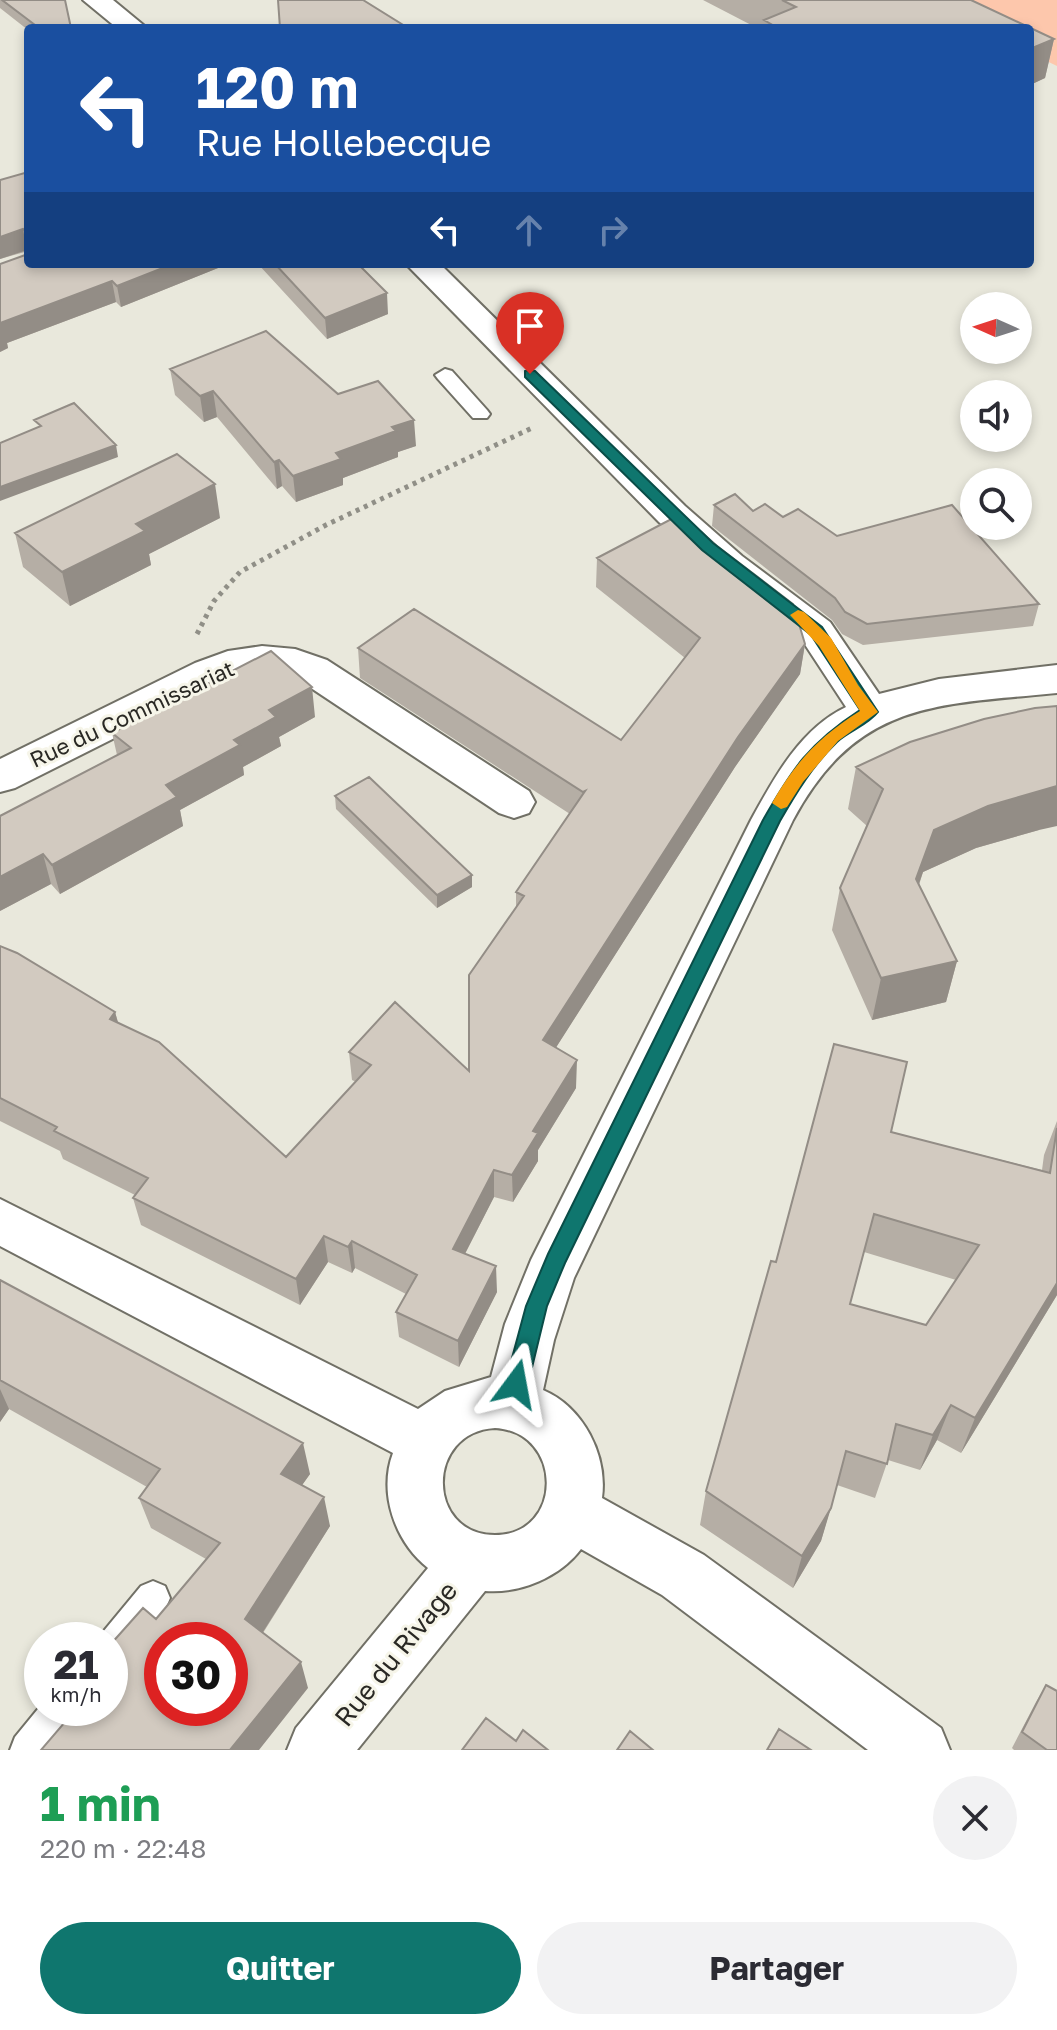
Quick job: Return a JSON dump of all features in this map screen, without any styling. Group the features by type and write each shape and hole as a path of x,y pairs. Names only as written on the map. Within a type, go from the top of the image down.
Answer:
{"street":[{"path":"102,4 129,24"},
{"path":"426,268 708,547 816,631 870,712"},
{"name":"Rue du Commissariat","path":"0,777 186,683 245,661 262,659 295,663 332,680 514,802"},
{"path":"513,1406 521,1363 549,1276 772,820 797,778 823,746 849,723 870,712 930,695 1057,679"},
{"path":"0,1221 426,1442"},
{"path":"488,1404 513,1406 547,1422 570,1451 577,1475 571,1512 558,1533 526,1556 500,1562 474,1560 448,1549 422,1519 413,1480 418,1453 442,1423 464,1410 488,1404"},
{"path":"571,1512 683,1575 919,1750"},
{"name":"Rue du Rivage","path":"318,1750 438,1600 474,1560"}],"lane":[{"path":"445,375 480,414"},
{"path":"128,1628 153,1598"},
{"path":"28,1750 47,1726"}],"path":[{"path":"186,683 195,639 203,620 214,601 240,572 298,539 497,442 570,413"}],"shaded area":[{"path":"920,0 1057,0 1057,66 1034,55 1034,24 1014,24"}],"building":[{"path":"2,0 65,0 70,24 34,24"},
{"path":"278,0 363,0 402,24 280,24"},
{"path":"782,0 971,0 1022,24 771,24 764,20 796,7"},
{"path":"1034,30 1054,39 1034,47"},
{"path":"24,173 24,230 0,237 0,180"},
{"path":"24,255 24,268 163,268 117,286 112,281 0,323 0,264"},
{"path":"279,268 362,268 387,293 325,318"},
{"path":"266,331 338,394 378,381 414,420 392,427 396,431 336,453 341,459 293,476 279,460 274,462 213,391 200,396 170,369"},
{"path":"74,403 116,445 0,487 0,443 41,426 34,420"},
{"path":"177,454 215,484 136,524 145,531 62,572 15,533"},
{"path":"735,494 753,511 765,504 783,517 798,509 837,536 952,505 960,514 960,540 983,540 1039,604 867,624 845,612 835,598 714,505"},
{"path":"681,514 793,604 805,644 738,737 543,1040 577,1060 533,1131 538,1133 512,1175 494,1170 453,1249 496,1266 458,1341 396,1312 417,1275 352,1241 348,1247 324,1236 296,1279 133,1198 148,1178 54,1131 57,1127 0,1098 0,946 115,1012 110,1019 159,1042 286,1157 371,1065 349,1052 395,1002 469,1071 469,975 524,896 516,892 585,791 358,648 414,609 621,740 700,638 597,558"},
{"path":"271,651 312,687 269,710 276,717 234,740 240,745 166,785 177,797 52,865 43,854 0,877 0,816 131,748 112,733"},
{"path":"1057,706 1057,786 988,806 934,830 916,879 957,961 881,978 840,888 883,789 856,767 910,742 984,719"},
{"path":"369,777 472,875 437,895 335,796"},
{"path":"834,1044 907,1062 891,1132 1050,1173 1057,1128 1057,1283 975,1418 951,1405 933,1435 896,1424 887,1464 846,1451 831,1508 802,1556 706,1491 771,1261 776,1262","holes":["874,1214 979,1245 926,1325 850,1304"]},
{"path":"0,1280 303,1443 281,1474 324,1497 245,1619 301,1662 230,1750 41,1750 62,1726 128,1726 128,1625 143,1608 156,1619 220,1543 139,1498 160,1469 0,1380"},
{"path":"1046,1685 1057,1691 1057,1750 1047,1750 1022,1732"},
{"path":"486,1718 516,1741 523,1730 548,1750 462,1750"},
{"path":"779,1729 811,1750 767,1750"},
{"path":"630,1731 653,1750 617,1750"}],"slow traffic":[{"path":"781,803 797,778 832,736 870,712 851,688 825,642 798,615"}],"route":[{"path":"516,1384 537,1306 556,1261 772,820 797,778 832,736 870,712 851,688 833,653 816,631 708,547 530,374"}]}
